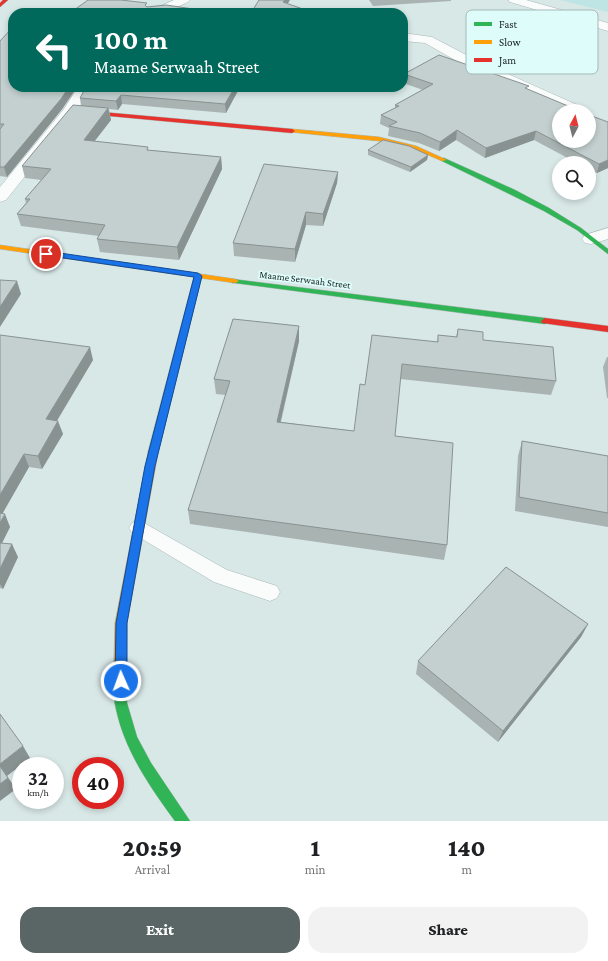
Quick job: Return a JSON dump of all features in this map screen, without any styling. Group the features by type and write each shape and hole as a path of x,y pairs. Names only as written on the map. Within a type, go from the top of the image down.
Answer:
{"street":[{"path":"166,8 184,0"},
{"path":"514,0 549,10"},
{"path":"598,24 608,27"},
{"path":"408,37 428,40 466,60"},
{"path":"496,74 564,104"},
{"path":"0,197 70,111 82,92"},
{"path":"70,111 396,142 414,147 492,182 544,209 578,229 608,252"},
{"path":"591,239 608,233"},
{"name":"Maame Serwaah Street","path":"0,247 198,276 608,329"},
{"path":"183,821 152,779 134,745 122,708 120,667 122,623 150,466 198,276"}],"lane":[{"path":"138,528 217,574 270,592"}],"shaded area":[{"path":"560,0 608,0 608,12"}],"building":[{"path":"88,0 121,0 147,3 145,5 147,7 166,5 186,8 77,8"},
{"path":"259,0 285,0 283,2 300,8 254,8"},
{"path":"8,32 8,92 66,92 4,167 0,167 0,129 4,124 0,124 0,41"},
{"path":"439,55 466,64 466,74 494,74 529,86 525,88 563,104 552,104 552,139 536,131 486,148 457,130 440,142 420,133 389,126 397,122 381,115 399,106 395,105 433,84 408,75 408,72"},
{"path":"83,92 232,92 225,104 121,95 116,101 80,98"},
{"path":"73,105 108,108 84,140 148,147 147,150 221,157 177,247 97,239 105,225 17,214 30,199 25,199 51,169 22,166"},
{"path":"596,118 608,122 608,160 599,164 596,162 596,156 584,156 568,148 596,148"},
{"path":"383,140 409,146 428,155 411,167 368,150"},
{"path":"264,164 338,172 323,214 306,212 295,249 233,243"},
{"path":"0,280 17,281 0,307"},
{"path":"233,319 299,326 277,422 354,431 360,384 365,385 372,335 438,342 438,335 457,337 458,329 483,332 483,340 553,347 556,381 402,364 395,436 453,443 447,545 188,510 230,381 214,379"},
{"path":"0,335 90,347 46,419 58,421 38,456 24,454 0,495"},
{"path":"522,441 608,456 608,513 519,497"},
{"path":"0,513 5,514 0,523"},
{"path":"0,543 12,544 0,569"},
{"path":"506,567 588,624 503,731 418,661"},
{"path":"0,714 23,746 0,764"},
{"path":"0,766 8,778 0,784"}],"traffic: fast":[{"path":"444,160 547,209 579,229 608,252"},
{"path":"153,453 198,276"},
{"path":"235,281 545,321"},
{"path":"120,660 121,703 126,725 146,768 183,821"}],"traffic: slow":[{"path":"292,131 379,139 414,147 444,160"},
{"path":"0,247 235,281"},
{"path":"120,660 121,623 153,453"}],"traffic: jam":[{"path":"0,6 6,0"},
{"path":"79,112 292,131"},
{"path":"545,321 608,329"}],"route":[{"path":"46,254 198,276 150,466 122,623 120,667 121,681"}]}
